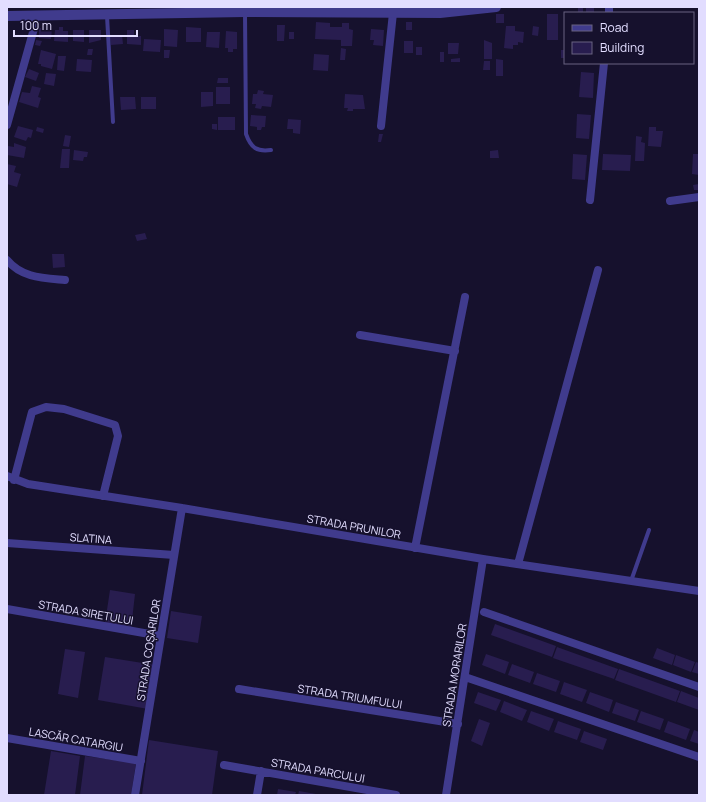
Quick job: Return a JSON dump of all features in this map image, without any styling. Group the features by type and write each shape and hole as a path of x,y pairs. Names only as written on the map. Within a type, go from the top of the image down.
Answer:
{"street":[{"path":"7,16 108,16 245,12 440,13 491,8"},
{"path":"381,126 393,13"},
{"path":"7,125 35,25 35,16"},
{"path":"590,200 604,64"},
{"path":"670,201 699,197"},
{"path":"7,260 14,268 23,274 66,280"},
{"path":"518,564 598,270"},
{"path":"415,548 465,297"},
{"path":"360,335 455,351"},
{"path":"11,478 32,412 46,407 64,409 115,425 118,436 103,496"},
{"name":"STRADA PRUNILOR","path":"11,478 28,484 182,508 415,548 699,591"},
{"name":"STRADA COȘARILOR","path":"135,795 182,508"},
{"name":"SLATINA","path":"7,543 174,555"},
{"name":"STRADA MORARILOR","path":"446,795 483,559"},
{"name":"STRADA SIRETULUI","path":"7,609 161,636"},
{"path":"484,612 699,687"},
{"path":"465,677 699,757"},
{"name":"STRADA TRIUMFULUI","path":"239,690 458,724"},
{"name":"LASCĂR CATARGIU","path":"7,738 141,761"},
{"path":"224,765 261,771"},
{"name":"STRADA PARCULUI","path":"257,795 261,771 351,791 396,795"}],"lane":[{"path":"245,12 246,134 251,146 258,150 271,150"},
{"path":"108,16 113,122"},
{"path":"631,581 649,530"}],"building":[{"path":"578,7 583,7 583,12 578,12"},
{"path":"586,7 594,7 594,12 586,12"},
{"path":"496,14 504,14 504,23 496,23"},
{"path":"547,14 558,14 558,40 547,40"},
{"path":"316,22 330,23 330,27 342,27 342,23 349,23 349,29 353,30 352,46 341,46 341,40 315,39"},
{"path":"406,22 412,22 412,30 406,30"},
{"path":"277,25 285,25 284,41 277,41"},
{"path":"506,26 515,26 515,31 524,32 523,43 518,42 518,45 513,45 513,49 504,48"},
{"path":"533,26 539,27 538,36 532,35"},
{"path":"59,27 63,27 63,31 68,31 68,42 54,41 55,30 59,30"},
{"path":"186,27 201,28 201,42 186,42"},
{"path":"39,28 52,29 51,39 39,38"},
{"path":"164,29 178,30 177,47 164,46"},
{"path":"371,29 384,30 383,46 373,45 374,40 370,40"},
{"path":"73,30 84,30 84,42 73,41"},
{"path":"89,30 101,30 101,40 89,43"},
{"path":"127,30 134,30 134,36 141,36 141,45 127,44"},
{"path":"226,31 237,32 237,49 233,49 233,52 228,52 228,48 225,48"},
{"path":"207,32 220,32 219,48 206,47"},
{"path":"289,32 294,32 294,39 289,39"},
{"path":"122,35 123,44 111,45 110,36"},
{"path":"144,39 161,40 160,52 143,51"},
{"path":"36,40 42,41 40,46 35,45"},
{"path":"484,40 492,43 492,59 484,59"},
{"path":"404,41 413,41 413,53 404,53"},
{"path":"448,43 459,43 458,54 448,54"},
{"path":"416,47 422,47 422,55 416,55"},
{"path":"341,48 346,49 345,60 340,60"},
{"path":"88,49 93,49 92,55 87,55"},
{"path":"41,50 56,54 52,69 38,64"},
{"path":"164,50 170,50 169,58 164,58"},
{"path":"561,50 564,50 564,58 561,58"},
{"path":"440,52 444,52 444,62 440,62"},
{"path":"314,54 329,55 328,71 313,70"},
{"path":"58,56 66,56 64,71 57,70"},
{"path":"460,58 460,62 451,62 451,59"},
{"path":"77,59 92,60 91,72 76,71"},
{"path":"496,59 503,60 503,76 496,76"},
{"path":"484,61 490,61 490,70 483,70"},
{"path":"29,69 39,73 36,81 25,77"},
{"path":"581,72 594,73 593,98 579,97"},
{"path":"46,73 56,74 54,86 44,84"},
{"path":"218,78 228,78 228,83 217,83"},
{"path":"32,86 41,88 38,97 41,98 38,108 19,102 22,92 30,93"},
{"path":"216,87 230,87 230,104 216,104"},
{"path":"258,90 264,91 263,94 273,95 271,107 262,106 261,109 255,108 256,104 252,104 253,94 257,94"},
{"path":"201,92 213,92 213,106 201,107"},
{"path":"345,94 363,95 365,109 353,109 353,111 347,111 348,108 344,108"},
{"path":"120,97 135,97 136,109 121,110"},
{"path":"141,97 156,97 156,109 141,109"},
{"path":"577,114 591,115 589,139 576,138"},
{"path":"251,115 266,116 265,127 262,127 261,130 257,130 257,127 250,126"},
{"path":"218,117 235,117 235,130 218,130"},
{"path":"288,119 301,120 300,134 293,133 293,129 287,129"},
{"path":"212,124 217,124 217,130 212,129"},
{"path":"18,126 33,130 31,138 28,137 26,141 14,137"},
{"path":"37,127 44,129 43,133 36,131"},
{"path":"649,127 656,127 656,131 663,131 661,147 648,146"},
{"path":"379,134 383,134 381,142 378,142"},
{"path":"65,135 71,136 69,147 63,146"},
{"path":"636,136 642,137 641,142 645,143 644,161 635,161"},
{"path":"14,143 26,147 24,158 7,155 8,146 14,147"},
{"path":"62,149 70,149 69,168 60,168"},
{"path":"74,150 88,152 87,157 84,157 83,161 73,160"},
{"path":"498,150 499,158 490,158 490,151"},
{"path":"573,154 587,155 585,180 572,179"},
{"path":"603,154 631,155 630,171 602,170"},
{"path":"693,154 699,154 699,175 692,174"},
{"path":"7,164 16,166 14,172 21,174 17,187 7,184"},
{"path":"699,184 699,190 694,190 693,185"},
{"path":"145,233 147,239 137,241 135,235"},
{"path":"52,254 64,254 65,267 53,268"},
{"path":"110,590 135,594 131,629 105,623"},
{"path":"171,611 202,616 198,643 167,638"},
{"path":"495,624 556,646 552,657 491,635"},
{"path":"557,647 618,669 614,679 553,658"},
{"path":"657,648 675,655 672,665 653,658"},
{"path":"65,649 85,652 78,698 58,694"},
{"path":"486,654 509,662 505,674 482,665"},
{"path":"676,655 695,662 691,672 673,665"},
{"path":"105,657 155,665 148,709 98,700"},
{"path":"696,662 699,663 699,674 692,672"},
{"path":"512,664 534,672 530,683 508,675"},
{"path":"619,669 680,691 676,702 615,680"},
{"path":"537,673 560,681 556,692 533,684"},
{"path":"564,682 587,690 582,702 560,694"},
{"path":"681,691 699,698 699,710 677,702"},
{"path":"478,692 501,700 496,711 474,703"},
{"path":"590,692 613,700 609,712 586,703"},
{"path":"504,701 527,710 522,721 500,712"},
{"path":"616,702 639,710 635,721 612,713"},
{"path":"531,711 554,719 549,731 527,722"},
{"path":"641,711 664,719 660,730 637,722"},
{"path":"479,719 490,723 482,746 471,741"},
{"path":"558,721 581,729 577,740 554,732"},
{"path":"668,721 690,729 686,740 664,732"},
{"path":"694,730 699,732 699,744 690,741"},
{"path":"584,731 607,739 603,750 580,742"},
{"path":"149,740 218,751 212,795 142,795"},
{"path":"51,751 80,756 75,795 44,795"},
{"path":"85,756 136,763 131,795 80,795"},
{"path":"278,789 296,792 295,795 277,795"},
{"path":"299,791 316,794 316,795 298,795"}]}
